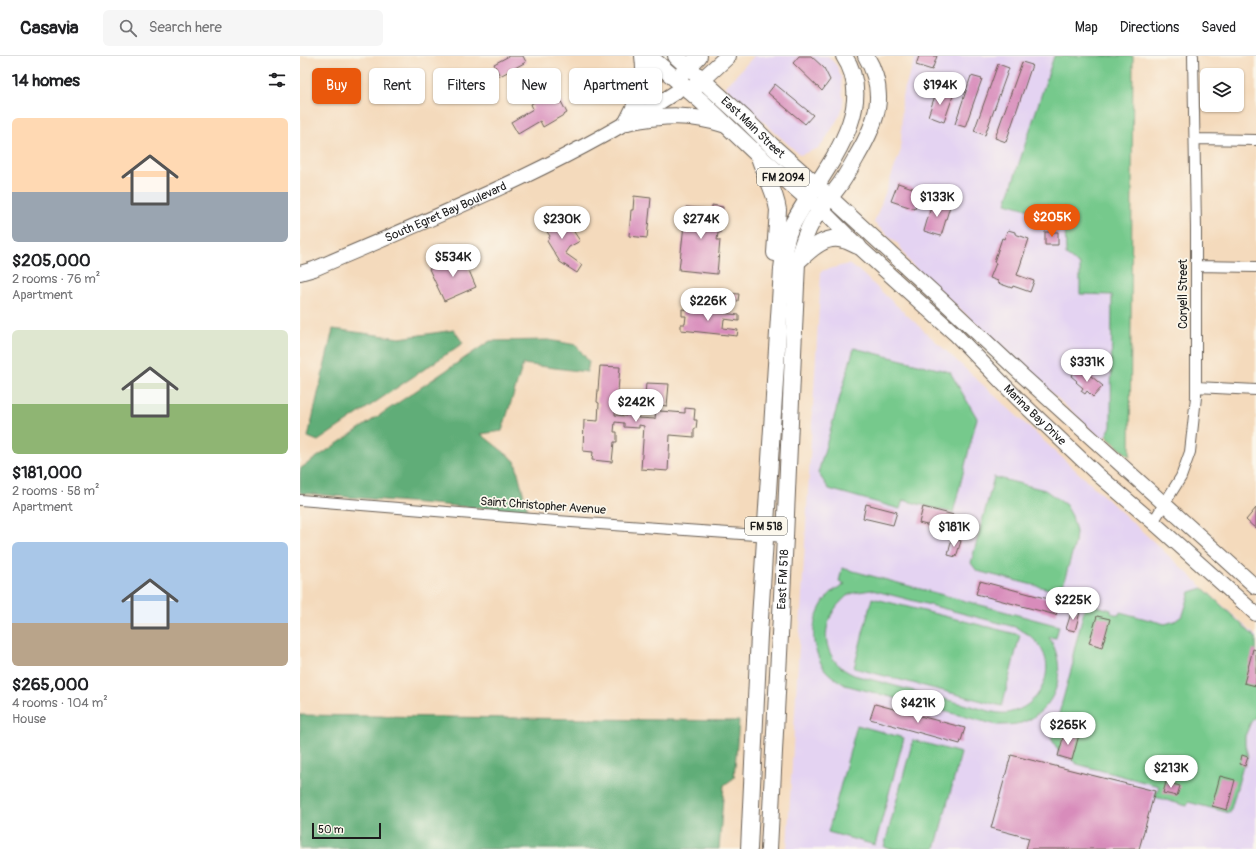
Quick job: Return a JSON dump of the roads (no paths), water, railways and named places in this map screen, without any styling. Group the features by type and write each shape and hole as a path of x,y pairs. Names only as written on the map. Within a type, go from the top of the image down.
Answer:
{"main road":[{"path":"627,122 643,90 645,75 644,56"},
{"name":"East Main Street","path":"649,56 681,87 728,125 759,156 807,199 825,203"},
{"name":"East Main Street","path":"676,56 694,62 702,80 745,118 771,145 817,186 825,203"},
{"path":"300,274 482,197 588,144 627,122 681,87 702,80 728,56"},
{"name":"East FM 518","path":"749,847 758,635 782,269 786,240 790,228 828,168 847,132 853,113 855,100 854,84 851,69 844,56"},
{"path":"853,56 860,74 863,89 869,94 878,96"},
{"path":"825,203 842,182 868,137 876,117 878,87 872,66 866,56"},
{"path":"681,87 694,62"},
{"path":"627,122 652,118 684,116 701,118 728,125"},
{"name":"FM 518","path":"759,156 763,169 773,188 778,205 775,257 782,269"},
{"name":"Marina Bay Drive","path":"825,203 858,246 955,334 1016,398 1097,474 1256,614"},
{"name":"Marina Bay Drive","path":"825,203 942,300 1256,587"},
{"name":"FM 518","path":"797,262 806,232 825,203"},
{"path":"797,262 821,242 830,239 842,239 858,246"},
{"name":"East FM 518","path":"769,846 797,262"},
{"path":"758,635 780,635"},
{"path":"749,847 769,846"}],"street":[{"name":"Coryell Street","path":"1153,522 1180,477 1190,452 1196,397 1196,139 1193,56"},
{"path":"1196,139 1256,140"},
{"path":"1196,266 1256,267"},
{"path":"1196,387 1256,390"},
{"name":"Saint Christopher Avenue","path":"300,500 557,521 785,537"}]}
